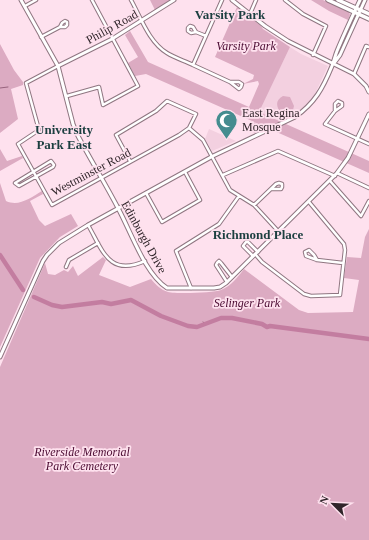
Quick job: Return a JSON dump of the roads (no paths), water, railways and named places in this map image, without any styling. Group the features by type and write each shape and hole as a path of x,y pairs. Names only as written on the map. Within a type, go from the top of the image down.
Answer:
{"main road":[{"path":"328,0 369,19"},
{"path":"338,0 369,14"}],"street":[{"name":"Edinburgh Drive","path":"21,0 58,66 77,134 118,208 151,273 167,288 220,287 227,282 336,175 348,158 369,114"},
{"path":"25,6 36,0"},
{"path":"66,96 99,88 103,105 138,86 92,0"},
{"path":"131,0 158,46 168,54 230,82"},
{"name":"Philip Road","path":"58,66 112,39 174,0"},
{"path":"193,65 222,0"},
{"path":"232,0 282,38 313,55 354,74 366,86 369,92"},
{"path":"250,14 256,0"},
{"path":"285,0 303,14 326,26 313,55"},
{"path":"0,357 36,274 47,255 59,243 118,208 213,156 295,117 306,109 318,95 360,0"},
{"path":"333,64 340,55 365,0"},
{"path":"41,37 60,27"},
{"path":"196,32 206,36"},
{"path":"354,74 366,46 369,48"},
{"name":"Westminster Road","path":"58,66 26,83 39,130 18,144 52,205 179,135 189,128"},
{"path":"130,161 116,134 156,111 168,101 196,114 189,128 203,140 230,190 254,205 278,231"},
{"path":"335,111 325,124 357,140 369,144"},
{"path":"223,175 278,151 369,188"},
{"path":"50,161 54,165 53,167 19,186 15,183 34,172 50,161"},
{"path":"146,193 162,222 200,200 185,172"},
{"path":"330,181 360,216 369,201"},
{"path":"254,205 272,189"},
{"path":"191,288 176,251 219,224 239,196"},
{"path":"255,254 243,246 244,243 248,242 262,262 298,290 311,296 340,295 345,250 344,244 308,202"},
{"path":"88,225 107,258 119,265 133,266 145,261"},
{"path":"66,266 69,260 98,243"},
{"path":"317,260 309,250 305,252 306,256 317,260 343,263"},
{"path":"227,282 216,265 219,261 232,277"}],"waterway":[{"path":"0,88 8,87"},
{"path":"0,255 23,290"},
{"path":"34,297 52,305 62,307 102,302 111,304 131,300 161,316 188,326 197,327 221,318 232,318 262,324 267,327 270,326 369,339"}],"place":[{"name":"East Regina Mosque","path":"226,140"}],"district":[{"name":"Varsity Park","path":"230,14"},
{"name":"University Park East","path":"64,136"},
{"name":"Richmond Place","path":"258,234"}],"park label":[{"name":"Selinger Park","path":"247,303"},
{"name":"Riverside Memorial Park Cemetery","path":"82,459"}]}
